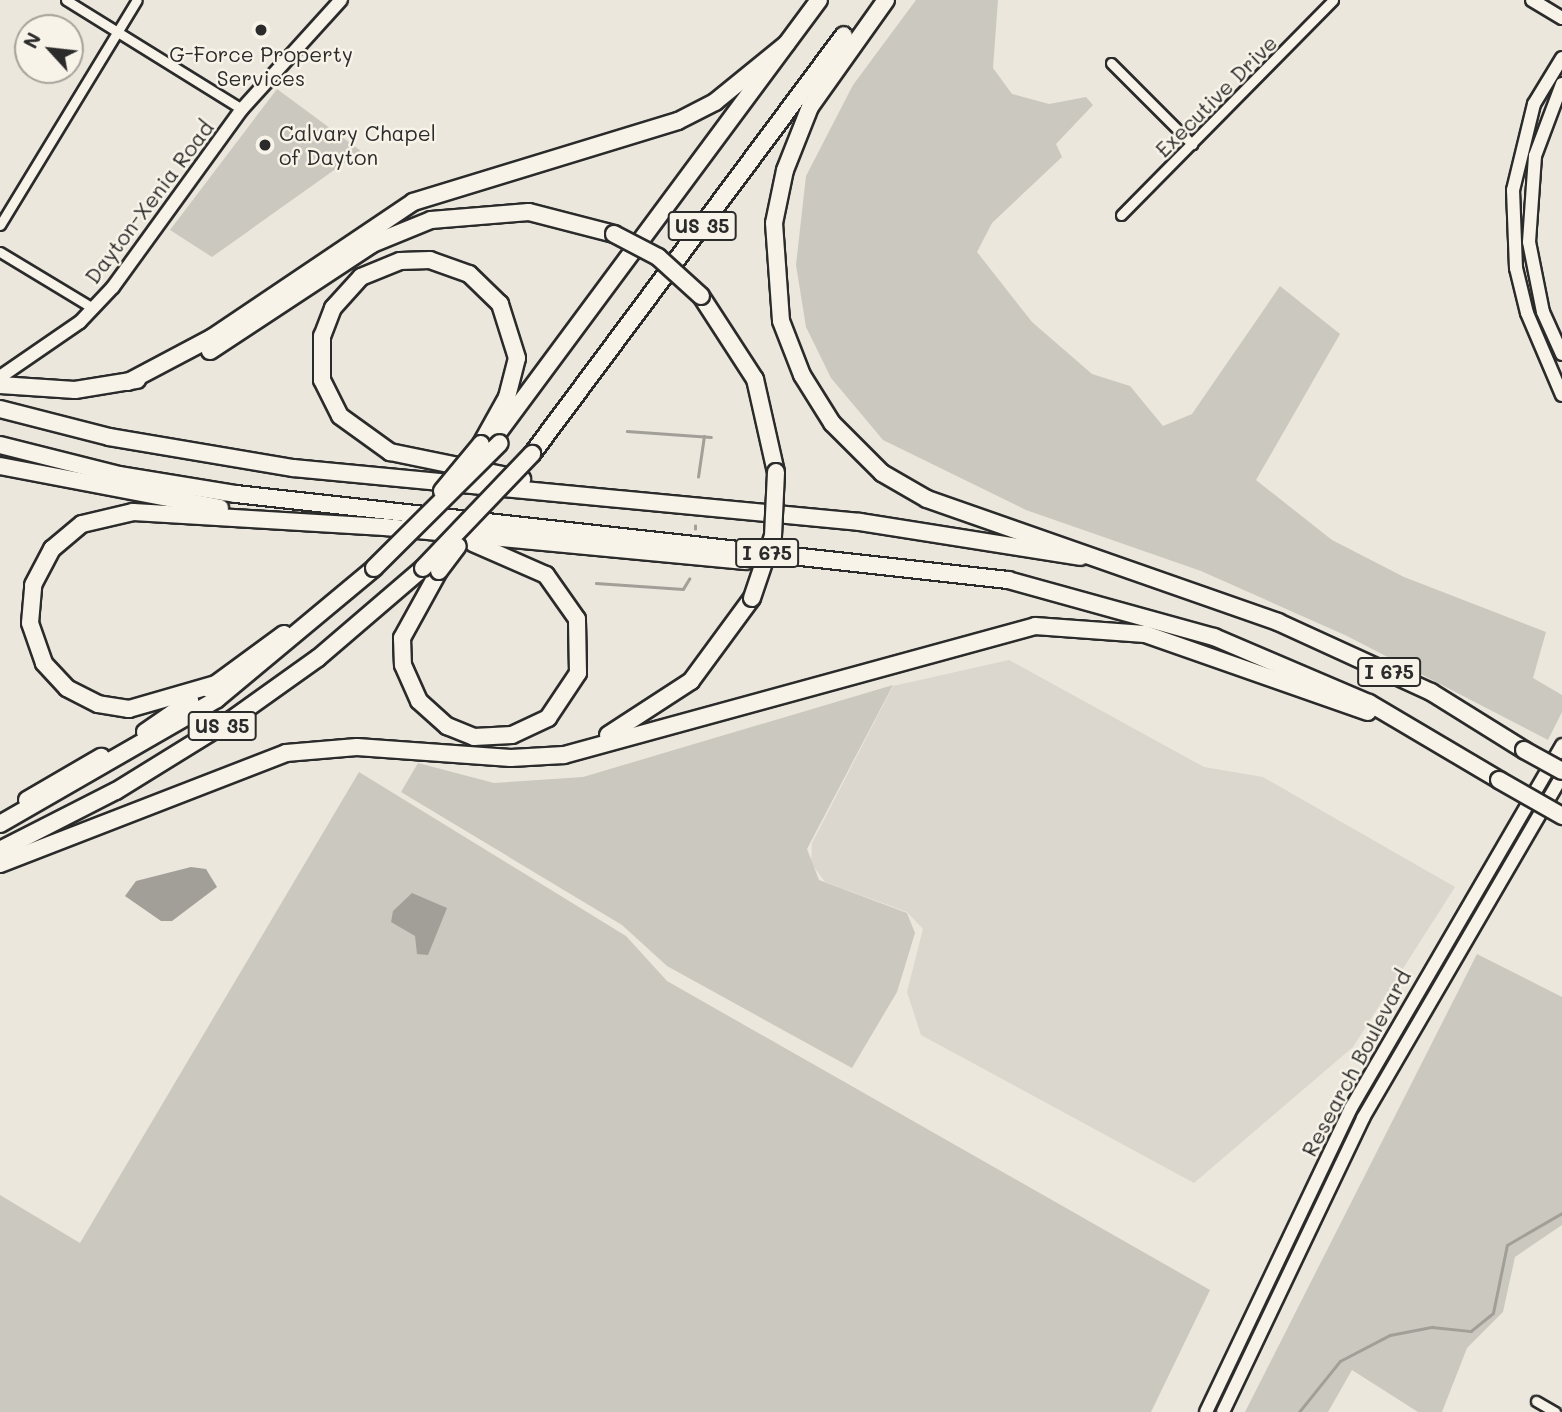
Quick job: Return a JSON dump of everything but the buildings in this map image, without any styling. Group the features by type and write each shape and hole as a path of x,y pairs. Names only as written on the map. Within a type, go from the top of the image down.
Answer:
{"highway":[{"path":"0,815 216,684 371,565 489,445 819,0"},
{"name":"US 35","path":"0,824 217,699 371,565 489,445 830,0"},
{"name":"US 35","path":"0,850 231,720 431,569 532,454 873,0"},
{"path":"886,0 821,88 780,187 774,282 802,375 846,439 904,487 968,516 1064,542 1163,580"},
{"path":"128,382 213,337 413,202 678,121 715,102 786,44"},
{"path":"2,379 61,390 128,382 210,351 351,256 422,223 521,212 614,234 658,257 702,296 755,379 776,472 773,536 752,598 707,665 649,714 572,748 496,757"},
{"path":"489,445 507,397 517,358 500,304 469,274 430,260 400,261 361,277 333,308 320,353 326,392 355,431 420,460 645,501"},
{"name":"I 675","path":"0,409 109,437 293,468 971,535 1163,580 1351,654 1430,692 1562,774"},
{"name":"I 675","path":"0,445 119,475 236,494 913,567 1007,580 1214,637 1418,729 1562,816"},
{"path":"0,466 319,524"},
{"path":"216,684 129,709 74,693 49,670 32,632 31,597 44,560 82,524 123,513 385,527 802,566 913,567"},
{"path":"385,527 502,552 533,567 563,593 577,619 581,659 566,698 538,725 512,736 474,737 447,726 419,701 403,665 402,638 431,569"},
{"path":"0,864 286,754 357,747 496,757 576,752 996,633 1068,625 1155,636 1418,729"}],"main road":[{"name":"Dayton-Xenia Road","path":"2,379 93,308 243,109 341,0"},
{"path":"1532,0 1562,18"},
{"path":"1562,58 1534,104 1513,190 1519,279 1562,395"},
{"path":"1562,84 1535,156 1530,242 1543,312 1562,354"},
{"name":"Research Boulevard","path":"1206,1412 1358,1096 1562,745"},
{"name":"Research Boulevard","path":"1223,1412 1363,1118 1562,774"}],"street":[{"path":"66,0 243,109"},
{"path":"0,225 137,0"},
{"name":"Executive Drive","path":"1121,215 1333,0"},
{"path":"1111,63 1192,144"},
{"path":"0,252 93,308"},
{"path":"1536,1401 1555,1412"}],"shaded area":[{"path":"916,0 998,0 993,68 1012,94 1049,104 1086,97 1093,105 1056,144 1062,157 992,223 977,252 1032,322 1092,374 1130,386 1163,426 1192,414 1280,286 1340,334 1256,480 1332,540 1404,577 1546,632 1533,678 1562,695 1562,712 1548,740 1347,636 1201,571 1026,510 883,440 831,378 806,327 796,265 806,176 853,85"},
{"path":"277,89 361,151 212,257 170,230"},
{"path":"1009,660 1204,767 1263,777 1455,887 1353,1047 1194,1183 921,1035 907,992 923,929 907,912 825,882 811,863 812,843 893,686"},
{"path":"893,685 807,849 819,880 907,913 915,933 897,992 852,1068 667,966 622,925 401,792 418,763 494,783 583,777"},
{"path":"359,772 626,936 667,981 1210,1290 1151,1412 0,1412 0,1195 80,1243"},
{"path":"191,867 206,869 217,887 172,921 161,921 125,896 136,881"},
{"path":"412,893 447,908 428,955 417,954 415,936 391,922 393,911"},
{"path":"1477,954 1562,997 1562,1225 1515,1257 1503,1312 1467,1348 1442,1412 1418,1412 1352,1370 1328,1412 1245,1412"}],"waterway":[{"path":"627,431 711,437"},
{"path":"698,477 704,436"},
{"path":"596,583 683,589 689,579"},
{"path":"1299,1412 1340,1361 1390,1335 1432,1327 1471,1331 1493,1313 1507,1245 1562,1213"}],"place":[{"name":"G-Force Property Services","path":"261,30"},
{"name":"Calvary Chapel of Dayton","path":"265,145"}]}
